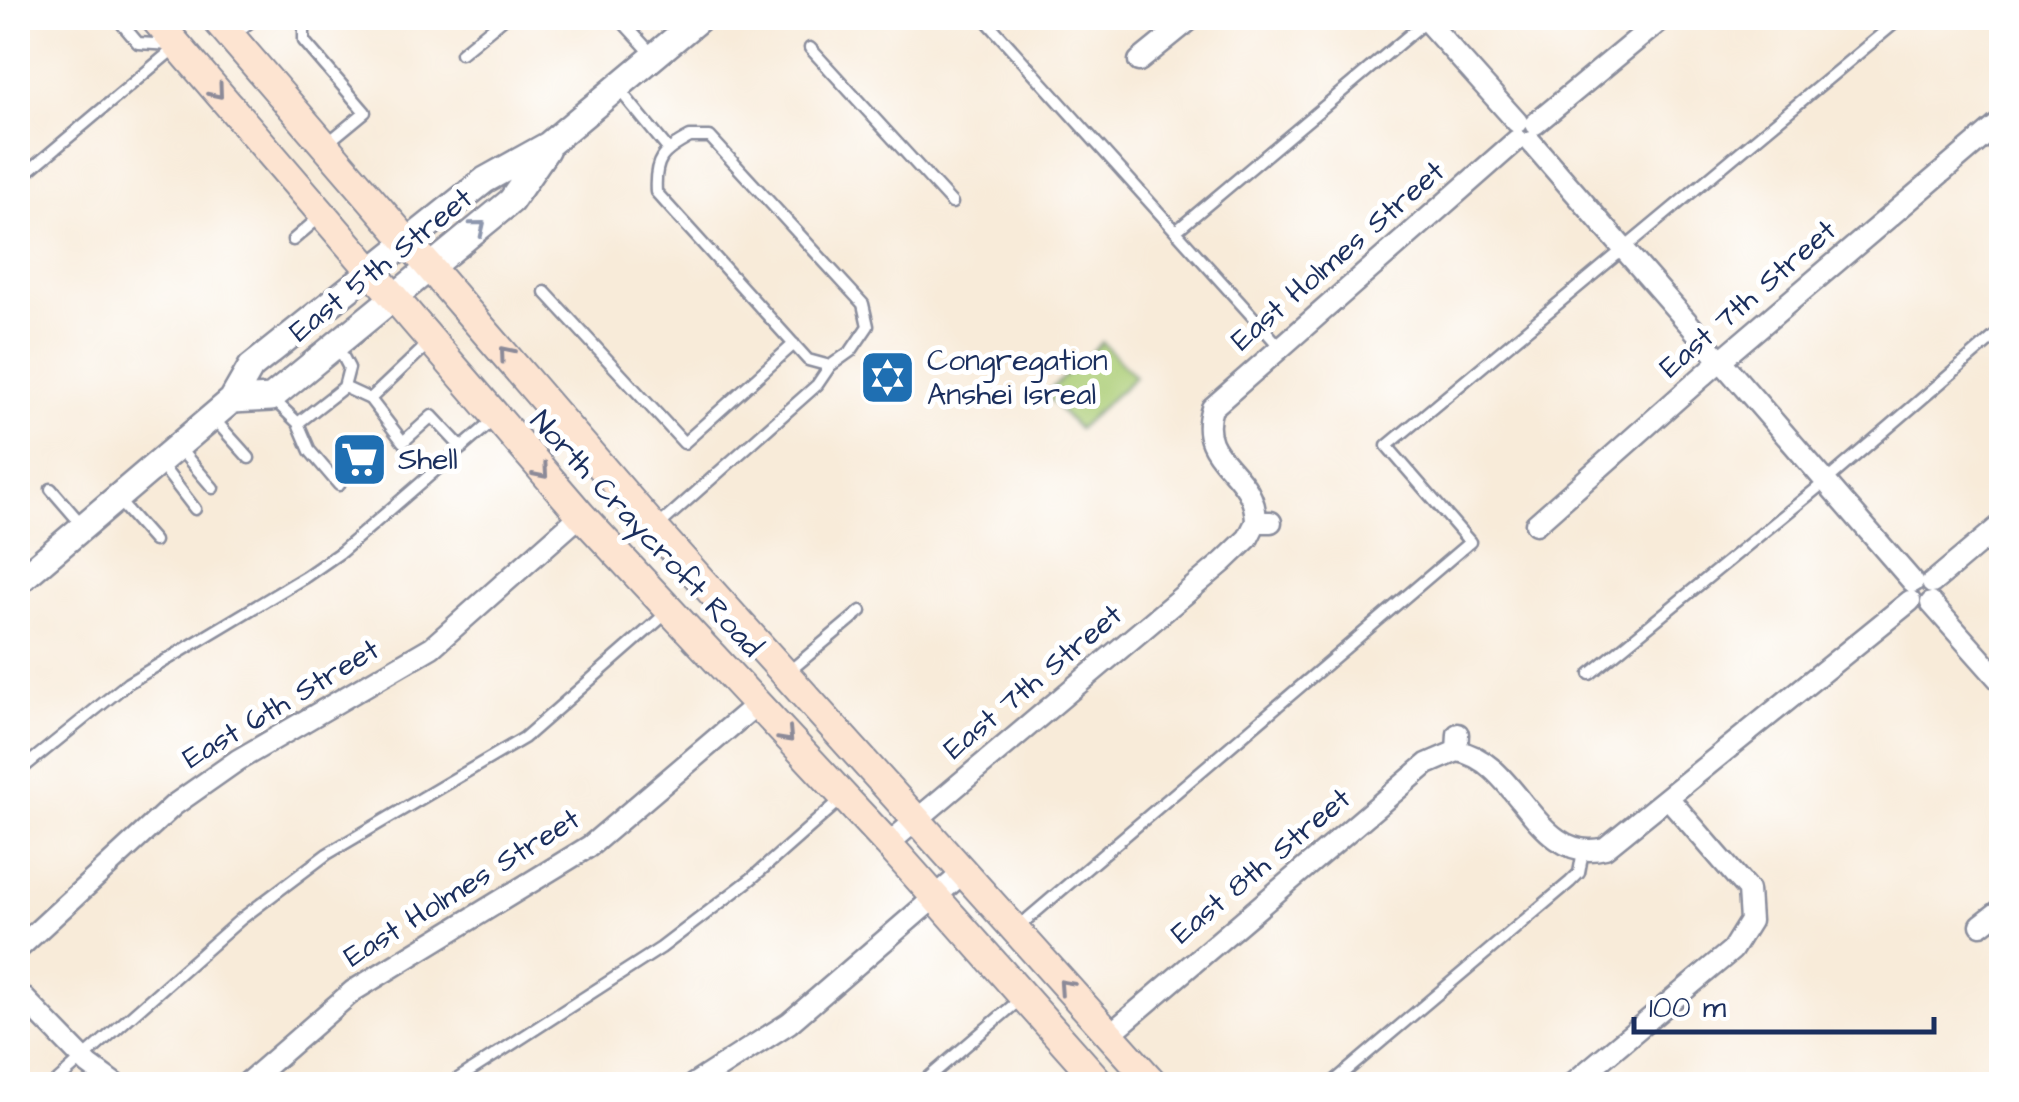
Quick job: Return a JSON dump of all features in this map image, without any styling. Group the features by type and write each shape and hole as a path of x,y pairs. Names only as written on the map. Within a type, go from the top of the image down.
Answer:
{"main road":[{"name":"North Craycroft Road","path":"154,18 580,515 888,844 1102,1084"},
{"name":"North Craycroft Road","path":"230,23 324,146 655,528 1154,1084"}],"street":[{"name":"East 5th Street","path":"18,582 232,400 251,367 485,180 548,146 700,18"},
{"path":"1139,62 1192,18"},
{"name":"East Holmes Street","path":"1263,522 1254,498 1211,445 1207,423 1212,408 1525,132 1663,18"},
{"path":"1427,19 2002,683"},
{"name":"East 7th Street","path":"1536,524 1721,360 2002,122"},
{"name":"East 5th Street","path":"271,398 510,202 548,146"},
{"path":"232,400 271,398"},
{"name":"East 6th Street","path":"18,949 174,806 238,760 432,648 580,515"},
{"name":"East 7th Street","path":"888,844 1224,562 1263,522"},
{"path":"1579,850 1605,848 1669,799 2002,524"},
{"name":"East Holmes Street","path":"246,1084 353,991 590,846 757,704"},
{"name":"East 8th Street","path":"1109,1034 1427,764 1458,743 1492,766 1551,834 1579,850"},
{"path":"1572,1084 1732,950 1750,921 1748,890 1669,799"},
{"path":"694,1084 789,1023 964,872"},
{"path":"1981,925 2002,908"},
{"path":"18,992 82,1058 115,1084"}],"lane":[{"path":"117,18 138,42 178,46"},
{"path":"304,18 304,40 365,112 324,146"},
{"path":"461,54 504,18"},
{"path":"619,18 654,56"},
{"path":"984,18 1280,347"},
{"path":"1015,930 1470,542 1388,446 1902,18"},
{"path":"1176,231 1427,19"},
{"path":"18,180 178,46"},
{"path":"810,48 952,204"},
{"path":"617,87 668,149"},
{"path":"655,528 817,385 868,326 864,304 710,137 690,136 668,149 654,168 656,192 808,360 830,366"},
{"path":"293,240 322,215"},
{"path":"545,292 684,443 794,344"},
{"path":"1590,674 1826,481 2002,330"},
{"path":"370,399 430,342"},
{"path":"298,423 344,387 349,368 337,344"},
{"path":"344,387 370,399 403,442 432,416 462,448"},
{"path":"271,398 298,423 310,452 339,485"},
{"path":"212,417 249,458"},
{"path":"18,772 128,683 341,552 496,418"},
{"path":"168,454 213,488"},
{"path":"168,454 194,509"},
{"path":"51,489 83,526"},
{"path":"116,498 154,541"},
{"path":"54,1084 240,919 327,854 524,738 670,610"},
{"path":"786,675 861,612"},
{"path":"450,1084 661,948 751,879 844,797"},
{"path":"1331,1084 1570,882 1579,873 1579,850"},
{"path":"922,1084 1023,996"}],"green space":[{"path":"1102,342 1135,377 1078,429 1045,394"}],"place":[{"name":"Congregation Anshei Isreal","path":"888,378"},
{"name":"Shell","path":"359,460"}]}
